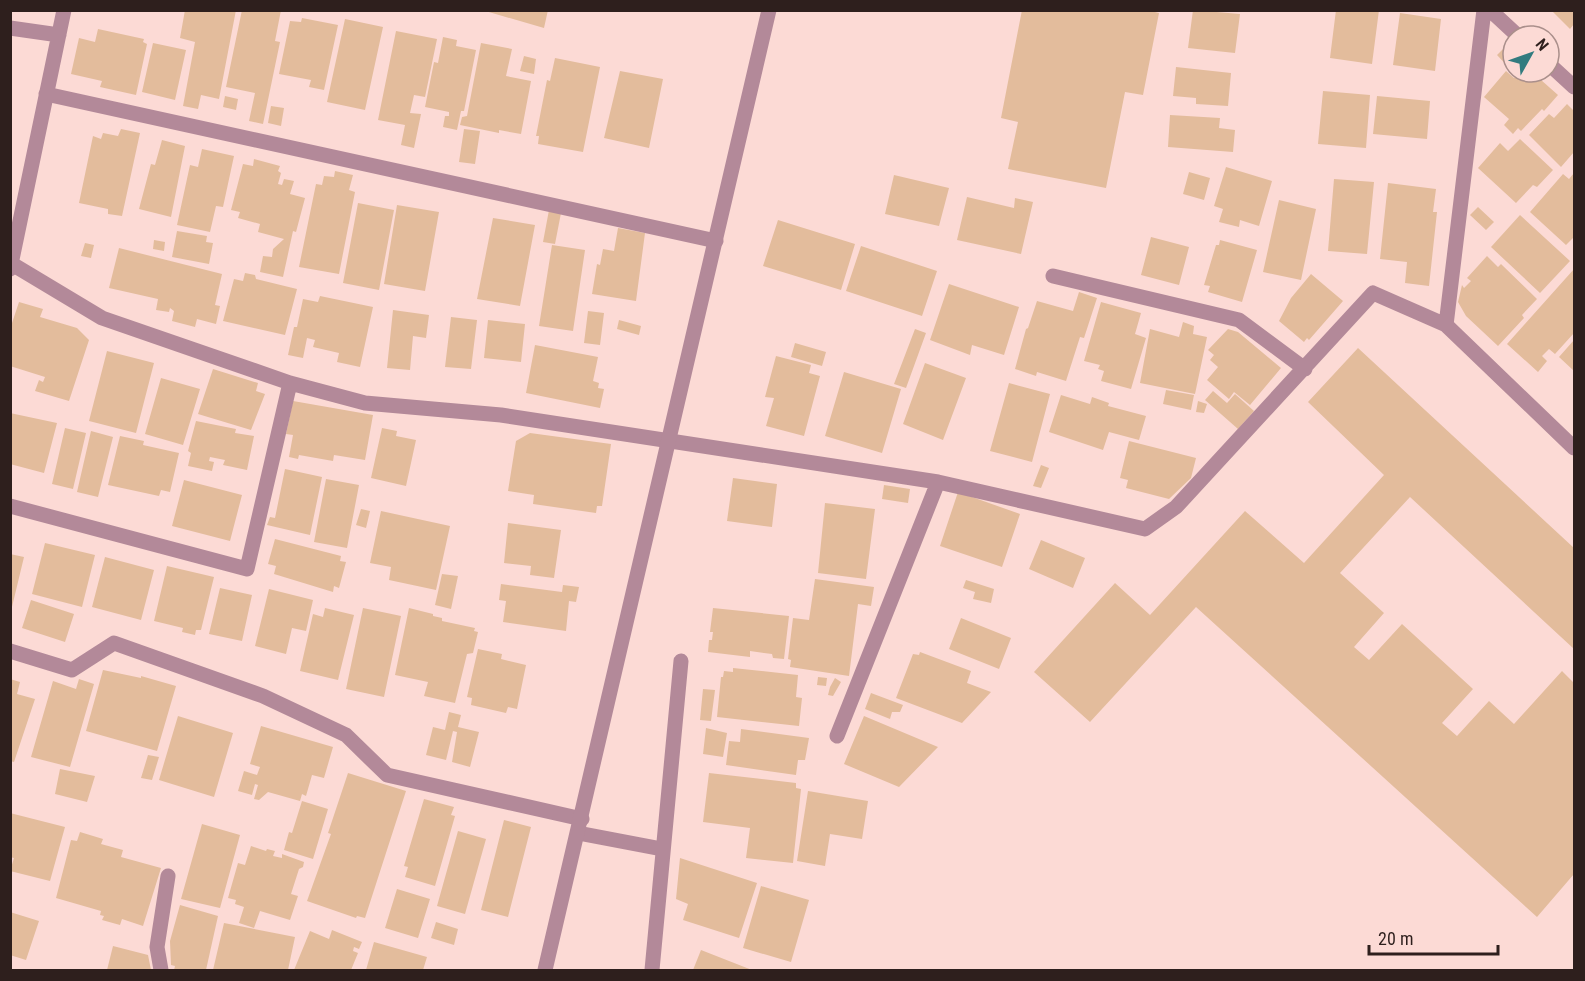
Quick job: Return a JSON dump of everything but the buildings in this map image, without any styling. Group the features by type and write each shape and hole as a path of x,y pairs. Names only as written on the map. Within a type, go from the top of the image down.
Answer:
{"street":[{"path":"64,10 46,94 17,203 11,267 102,318 290,382 365,403 501,415 938,482 1144,529 1176,507 1373,293 1446,326 1575,448"},
{"path":"545,970 769,10"},
{"path":"1446,326 1484,10"},
{"path":"1490,10 1505,24"},
{"path":"10,28 59,35"},
{"path":"1561,75 1575,87"},
{"path":"46,94 716,241"},
{"path":"1053,276 1239,320 1305,369"},
{"path":"10,506 247,569 290,382"},
{"path":"837,736 938,482"},
{"path":"10,651 72,670 114,643 263,696 346,735 387,775 662,849"},
{"path":"651,970 681,661"},
{"path":"161,970 157,947 168,876"}]}
